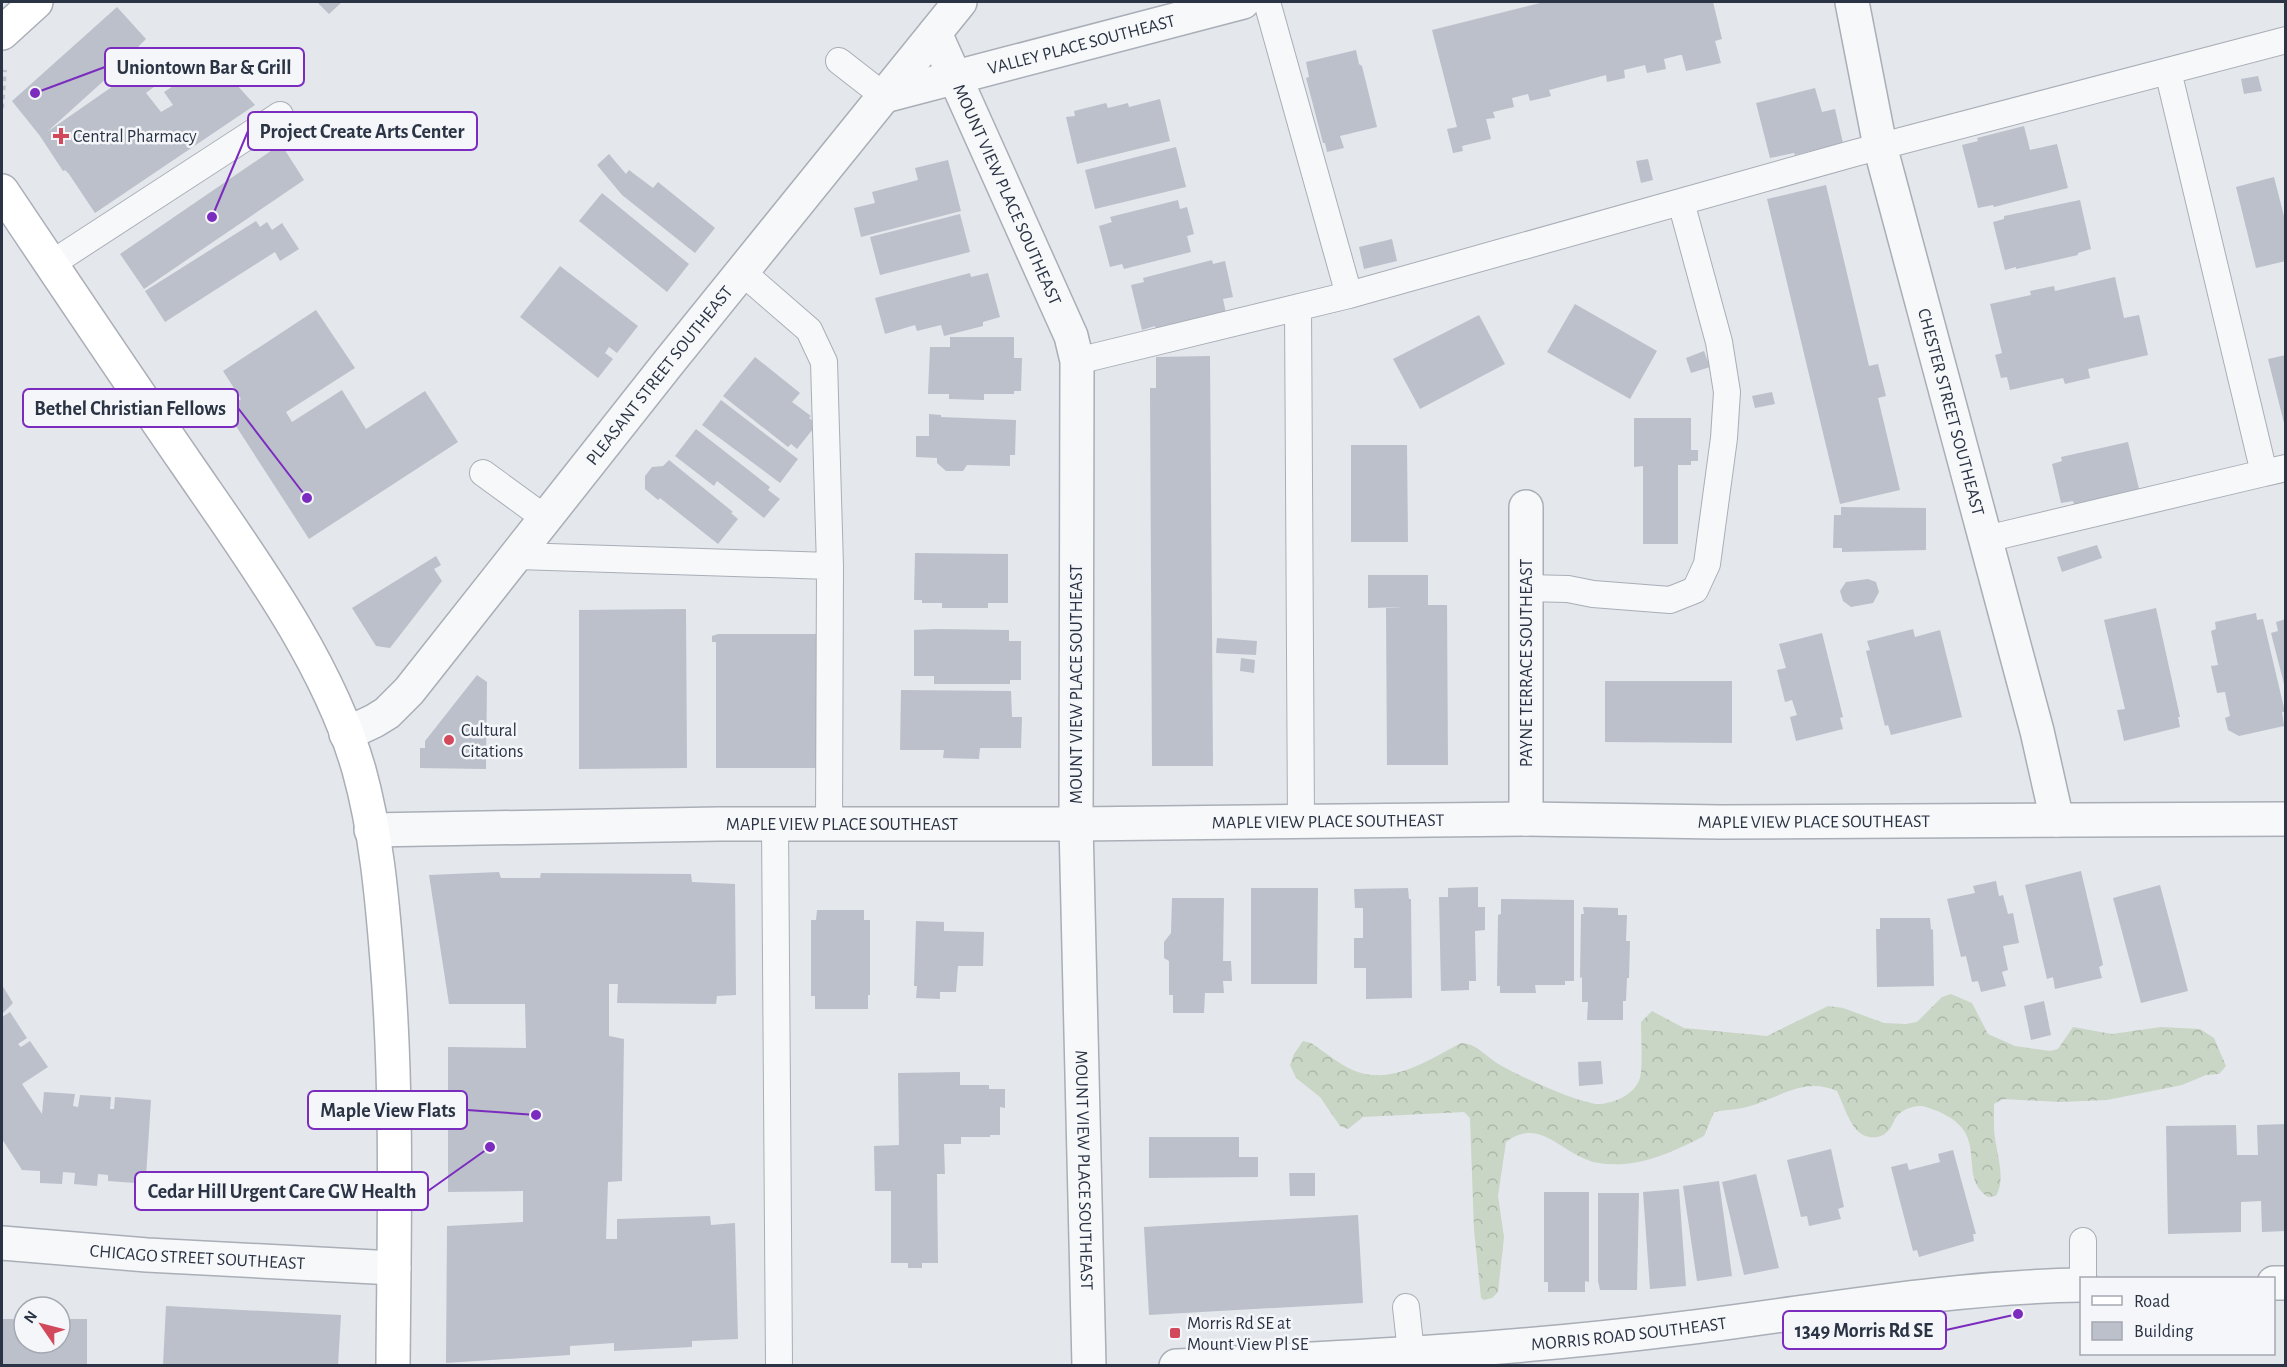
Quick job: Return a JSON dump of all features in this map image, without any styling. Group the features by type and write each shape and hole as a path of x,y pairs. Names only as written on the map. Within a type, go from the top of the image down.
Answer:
{"main road":[{"path":"4,48 36,2"},
{"path":"2,191 256,566 319,670 359,770 371,830 385,927 392,1015 395,1104 393,1365"}],"street":[{"name":"VALLEY PLACE SOUTHEAST","path":"884,96 1243,2"},
{"name":"CHESTER STREET SOUTHEAST","path":"1852,2 1880,146 2037,731 2057,820"},
{"name":"MOUNT VIEW PLACE SOUTHEAST","path":"948,12 953,77 1071,336 1077,361 1076,824 1089,1365"},
{"name":"PLEASANT STREET SOUTHEAST","path":"346,734 387,713 409,691 884,96 948,12"},
{"name":"PAYNE TERRACE SOUTHEAST","path":"1526,507 1526,819"},
{"name":"MAPLE VIEW PLACE SOUTHEAST","path":"371,830 775,824 1301,823 1526,819 1720,822 2286,819"},
{"name":"CHICAGO STREET SOUTHEAST","path":"2,1243 147,1255 394,1268"},
{"name":"MORRIS ROAD SOUTHEAST","path":"1176,1365 1504,1346 1677,1329 1934,1293 2000,1288 2080,1286"}],"lane":[{"path":"1267,2 1349,295"},
{"path":"1077,361 1349,295 1880,146 2286,40"},
{"path":"839,61 884,96"},
{"path":"1986,539 2275,471 2212,282 2168,71"},
{"path":"51,264 280,115"},
{"path":"1526,588 1568,589 1593,594 1670,600 1695,590 1707,564 1724,438 1727,392 1719,342 1681,202"},
{"path":"742,272 809,330 824,362 830,566 829,824"},
{"path":"1298,308 1301,823"},
{"path":"483,473 546,519"},
{"path":"518,556 830,566"},
{"path":"775,824 779,1365"},
{"path":"2083,1241 2084,1277"},
{"path":"1406,1307 1412,1352"}],"path":[{"path":"2,108 4,48"}],"green space":[{"path":"1951,994 1972,1003 1988,1034 2015,1046 2050,1051 2058,1049 2073,1027 2112,1034 2161,1027 2200,1029 2214,1038 2226,1066 2219,1074 2206,1075 2182,1085 2107,1100 2060,1102 2003,1099 1994,1104 1994,1129 2000,1172 1999,1189 1996,1196 1988,1197 1978,1187 1974,1176 1968,1139 1961,1127 1948,1116 1926,1107 1910,1108 1897,1116 1890,1129 1883,1135 1870,1137 1855,1128 1837,1091 1824,1087 1801,1088 1754,1105 1714,1112 1704,1136 1666,1154 1640,1162 1598,1163 1585,1159 1541,1135 1530,1133 1519,1135 1506,1142 1498,1196 1504,1237 1498,1292 1492,1298 1484,1300 1481,1298 1474,1230 1470,1118 1464,1112 1363,1117 1348,1129 1340,1126 1320,1097 1296,1078 1290,1065 1303,1041 1311,1043 1352,1070 1372,1075 1385,1075 1412,1068 1461,1043 1472,1045 1500,1065 1534,1082 1579,1100 1600,1104 1624,1097 1637,1084 1641,1066 1641,1022 1652,1011 1684,1028 1767,1036 1828,1006 1843,1008 1884,1023 1917,1022 1942,997"}],"building":[{"path":"317,2 342,2 329,14"},
{"path":"1544,2 1713,2 1722,39 1715,41 1721,63 1686,71 1682,55 1680,55 1664,59 1666,69 1647,73 1645,65 1624,70 1625,78 1607,82 1606,75 1549,90 1551,96 1530,101 1528,94 1512,98 1514,107 1493,112 1495,118 1486,119 1491,139 1462,146 1463,151 1453,153 1447,129 1457,127 1432,30"},
{"path":"117,7 146,39 126,59 132,74 143,61 159,83 146,93 161,112 173,105 164,92 178,83 173,75 207,52 255,105 95,213 69,174 63,171 40,136 12,101","holes":["109,76 116,84 47,132"]},
{"path":"1356,50 1377,127 1340,136 1344,148 1327,152 1306,78 1309,77 1306,62"},
{"path":"2258,76 2262,91 2244,94 2241,79"},
{"path":"1815,88 1822,112 1835,109 1843,143 1795,155 1794,153 1770,158 1756,103"},
{"path":"1160,99 1170,141 1077,164 1066,117 1075,116 1074,111 1106,103 1108,108 1128,103 1129,107"},
{"path":"2024,126 2030,150 2057,144 2068,188 1994,207 1993,205 1978,208 1962,145 1978,141 1977,138"},
{"path":"281,144 304,180 144,289 120,254"},
{"path":"1176,147 1186,187 1095,209 1085,170"},
{"path":"609,154 626,174 629,170 653,188 658,182 715,228 695,253 622,195 597,165"},
{"path":"1648,159 1653,180 1641,183 1636,161"},
{"path":"948,160 961,211 861,237 854,208 875,203 872,192 918,180 915,168"},
{"path":"2274,177 2286,224 2286,261 2256,268 2236,187"},
{"path":"1826,185 1869,366 1878,364 1886,396 1878,398 1900,490 1840,504 1767,199"},
{"path":"602,193 689,264 667,292 579,221"},
{"path":"1178,200 1180,209 1187,207 1194,234 1187,236 1191,252 1124,269 1122,264 1110,267 1099,226 1112,222 1110,217"},
{"path":"2080,200 2091,249 2078,253 2078,255 2005,270 1993,222 2004,219 2004,216"},
{"path":"960,214 970,252 880,275 870,237"},
{"path":"256,221 260,227 267,222 272,230 282,223 299,249 280,261 275,252 165,322 145,291"},
{"path":"1392,239 1397,261 1364,269 1359,247"},
{"path":"1212,260 1213,264 1225,261 1233,297 1223,299 1226,313 1156,331 1155,326 1142,330 1131,285 1144,282 1143,278"},
{"path":"560,266 638,326 617,353 609,347 605,353 613,359 598,378 520,317"},
{"path":"970,273 971,277 988,273 1000,317 983,322 983,326 944,336 941,325 917,331 915,325 885,334 875,298"},
{"path":"2115,277 2124,318 2139,315 2148,355 2088,369 2090,378 2065,384 2063,378 2010,390 2007,377 2001,378 1995,355 2002,353 1990,304 2031,295 2030,291 2054,286 2055,291"},
{"path":"1575,304 1657,351 1630,399 1547,352"},
{"path":"316,310 355,368 286,412 292,422 342,390 366,429 425,391 458,442 309,539 225,409 241,399 223,371"},
{"path":"1479,315 1505,364 1420,409 1393,359"},
{"path":"950,337 1014,337 1014,358 1022,358 1021,391 1014,391 1014,394 984,394 984,400 949,399 949,394 928,394 930,347 950,347"},
{"path":"1704,351 1710,367 1691,373 1686,358"},
{"path":"2286,355 2286,427 2285,427 2268,359"},
{"path":"1210,356 1213,766 1152,766 1150,388 1156,388 1156,357"},
{"path":"755,357 800,393 792,402 811,416 809,418 817,424 797,449 791,444 788,447 723,396"},
{"path":"1772,392 1775,404 1755,408 1752,396"},
{"path":"721,400 798,459 780,483 702,425"},
{"path":"929,414 941,415 941,417 1016,420 1015,455 1010,455 1010,466 967,465 963,471 946,471 937,463 937,458 916,457 916,436 929,436"},
{"path":"1634,418 1691,418 1691,450 1698,450 1698,461 1691,461 1691,465 1678,465 1678,544 1643,544 1643,466 1634,467"},
{"path":"696,429 770,487 768,490 780,499 764,518 717,481 714,486 675,456"},
{"path":"2128,442 2140,493 2075,508 2073,501 2061,503 2052,464 2062,461 2061,457"},
{"path":"1351,445 1407,445 1408,542 1351,542"},
{"path":"669,460 733,512 731,513 738,519 718,544 660,498 658,500 645,489 645,476 652,467 663,466"},
{"path":"1841,507 1926,508 1926,550 1842,552 1842,548 1833,548 1834,515 1841,515"},
{"path":"2097,545 2102,558 2062,572 2057,557"},
{"path":"915,553 1008,554 1008,603 988,603 988,608 942,608 942,603 922,603 922,600 914,600"},
{"path":"436,556 441,565 434,569 442,581 390,648 376,646 352,608"},
{"path":"1368,575 1428,575 1428,605 1447,605 1448,765 1387,765 1386,608 1403,607 1368,608"},
{"path":"1868,579 1876,582 1879,592 1873,603 1851,607 1843,601 1840,591 1846,582"},
{"path":"2156,608 2180,717 2178,717 2180,727 2124,741 2117,710 2125,709 2104,620"},
{"path":"686,609 687,768 579,769 579,610"},
{"path":"2256,613 2257,620 2263,619 2285,712 2282,712 2284,726 2239,736 2228,730 2225,718 2230,716 2225,692 2217,693 2211,666 2218,665 2211,631 2216,629 2215,622"},
{"path":"2286,619 2285,688 2271,633 2278,631 2276,622"},
{"path":"1913,629 1915,637 1940,630 1962,717 1891,735 1888,725 1885,726 1866,651 1870,650 1867,641"},
{"path":"914,630 1009,630 1009,641 1021,641 1021,680 1010,680 1010,684 934,684 934,676 914,676"},
{"path":"1822,633 1843,717 1840,718 1843,729 1796,741 1790,717 1797,715 1792,700 1785,702 1777,670 1786,668 1779,644"},
{"path":"718,634 818,634 819,768 716,768 716,642 712,642 712,636"},
{"path":"1217,638 1257,641 1256,655 1216,653"},
{"path":"1241,658 1255,660 1254,673 1240,671"},
{"path":"477,675 487,682 486,769 420,768 420,748 425,748 425,741"},
{"path":"1605,681 1732,681 1732,743 1605,742"},
{"path":"901,690 1011,691 1012,717 1022,717 1021,748 980,748 979,759 943,758 944,750 900,750"},
{"path":"2081,871 2103,965 2099,967 2102,978 2055,989 2053,977 2047,979 2025,885"},
{"path":"499,872 501,878 540,878 541,873 691,874 692,882 735,884 736,995 717,996 716,1004 617,1003 618,984 609,984 609,1036 624,1039 622,1181 608,1182 606,1239 617,1239 617,1219 710,1216 711,1225 735,1223 738,1339 692,1341 692,1347 614,1351 614,1343 570,1346 570,1355 446,1363 447,1226 523,1222 523,1191 448,1192 448,1047 526,1048 525,1004 449,1004 429,875"},
{"path":"1996,881 1999,896 2003,895 2008,914 2013,913 2019,943 2003,946 2008,970 2002,972 2006,986 1981,992 1978,981 1972,982 1966,956 1961,957 1947,899 1975,893 1973,886"},
{"path":"2160,885 2188,991 2141,1003 2113,898"},
{"path":"1478,887 1478,907 1485,907 1485,930 1475,931 1476,981 1469,981 1469,990 1441,991 1439,897 1448,897 1448,888"},
{"path":"1251,888 1318,888 1317,984 1251,984"},
{"path":"1408,888 1409,899 1411,899 1412,998 1366,999 1366,968 1354,968 1354,938 1363,938 1363,908 1355,908 1354,889"},
{"path":"1172,898 1224,898 1223,961 1231,961 1232,981 1223,981 1224,993 1205,993 1204,1013 1173,1013 1173,995 1169,995 1169,961 1164,958 1164,942 1171,933"},
{"path":"1501,899 1574,900 1574,981 1565,981 1565,985 1535,985 1536,993 1500,993 1500,986 1497,986 1498,915 1501,914"},
{"path":"1583,907 1618,908 1618,915 1627,915 1626,941 1630,941 1629,978 1627,978 1626,1001 1623,1001 1623,1020 1587,1020 1588,1002 1582,1002 1582,977 1580,978"},
{"path":"817,910 864,910 864,920 870,920 868,1009 815,1009 815,996 811,996 811,920 816,920"},
{"path":"1880,918 1930,918 1931,930 1933,929 1934,986 1877,987 1876,929 1880,929"},
{"path":"916,921 944,922 944,931 984,932 983,966 958,966 956,992 940,992 940,999 916,998 917,986 914,986"},
{"path":"2,985 13,1003 2,1014"},
{"path":"2044,1001 2051,1035 2031,1040 2024,1006"},
{"path":"10,1012 27,1038 18,1044 21,1047 30,1041 48,1067 22,1084 42,1114 44,1092 75,1094 73,1106 78,1107 80,1095 111,1097 110,1109 114,1109 115,1097 151,1100 146,1177 136,1177 135,1183 108,1181 108,1175 98,1174 97,1186 74,1184 75,1173 63,1172 62,1184 40,1183 40,1171 22,1170 2,1139 2,1017"},
{"path":"1601,1061 1603,1084 1579,1086 1578,1062"},
{"path":"960,1072 960,1085 989,1085 989,1089 1005,1089 1005,1108 1000,1107 1000,1135 961,1137 961,1144 944,1144 945,1174 937,1174 938,1263 922,1263 922,1268 908,1268 908,1263 891,1263 891,1191 875,1191 874,1146 899,1145 898,1073"},
{"path":"2286,1124 2286,1231 2262,1232 2261,1201 2241,1202 2241,1232 2168,1234 2166,1126 2236,1125 2237,1155 2258,1155 2257,1125"},
{"path":"1149,1137 1239,1137 1239,1157 1258,1157 1258,1177 1149,1178"},
{"path":"1831,1149 1844,1207 1838,1209 1841,1219 1809,1226 1807,1216 1801,1217 1787,1160"},
{"path":"1953,1150 1976,1234 1973,1234 1974,1241 1919,1257 1917,1250 1913,1251 1891,1167 1907,1163 1909,1170 1940,1162 1938,1154"},
{"path":"1289,1173 1315,1173 1315,1196 1290,1196"},
{"path":"1756,1174 1779,1268 1744,1275 1722,1182"},
{"path":"1719,1181 1732,1276 1697,1281 1683,1186"},
{"path":"1679,1189 1686,1286 1650,1289 1643,1192"},
{"path":"1544,1192 1589,1192 1589,1282 1585,1281 1585,1292 1548,1292 1548,1282 1544,1282"},
{"path":"1598,1193 1639,1193 1637,1290 1600,1290 1598,1281"},
{"path":"1358,1215 1363,1303 1149,1315 1144,1227"},
{"path":"166,1306 341,1315 338,1365 163,1365"},
{"path":"2,1319 12,1319 12,1355 72,1355 72,1319 87,1319 87,1365 2,1365"}],"place":[{"name":"Uniontown Bar & Grill","path":"35,93"},
{"name":"Central Pharmacy","path":"61,136"},
{"name":"Project Create Arts Center","path":"212,217"},
{"name":"Bethel Christian Fellows","path":"307,498"},
{"name":"Cultural Citations","path":"449,740"},
{"name":"Maple View Flats","path":"536,1115"},
{"name":"Cedar Hill Urgent Care GW Health","path":"490,1147"},
{"name":"1349 Morris Rd SE","path":"2018,1314"},
{"name":"Morris Rd SE at Mount View Pl SE","path":"1175,1333"}]}
